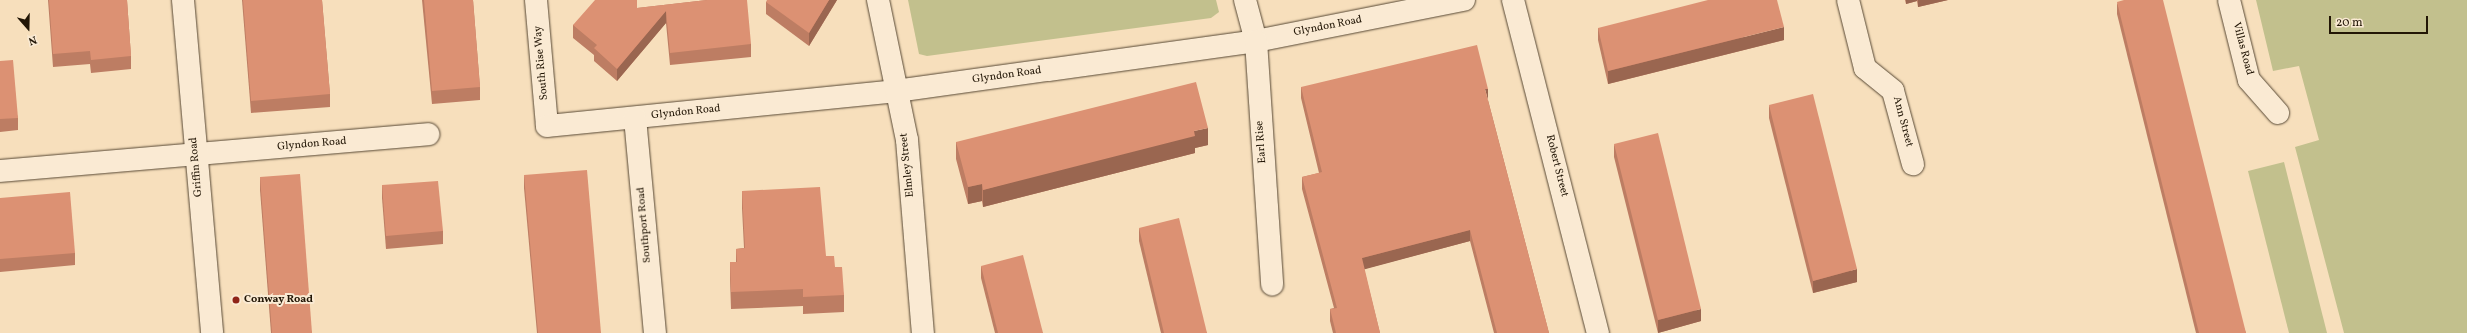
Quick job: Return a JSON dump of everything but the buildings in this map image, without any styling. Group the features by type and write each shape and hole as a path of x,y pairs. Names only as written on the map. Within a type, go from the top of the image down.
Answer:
{"street":[{"name":"Griffin Road","path":"183,0 212,333"},
{"name":"South Rise Way","path":"536,0 547,126"},
{"name":"Elmley Street","path":"878,0 907,140 924,333"},
{"name":"Earl Rise","path":"1245,0 1256,41 1272,284"},
{"name":"Glyndon Road","path":"547,126 896,91 1256,41 1464,0"},
{"name":"Robert Street","path":"1512,0 1598,333"},
{"name":"Ann Street","path":"1848,0 1865,68 1893,91 1913,164"},
{"name":"Villas Road","path":"2229,0 2249,80 2278,113"},
{"name":"Southport Road","path":"635,118 656,333"},
{"name":"Glyndon Road","path":"196,155 428,134"},
{"path":"0,171 196,155"}],"shaded area":[{"path":"908,0 1216,0 1219,12 1211,18 927,56 919,54"},
{"path":"2256,0 2467,0 2467,333 2344,333 2295,147 2319,140 2299,66 2273,71"},
{"path":"2284,162 2327,333 2289,333 2248,171"}],"place":[{"name":"Conway Road","path":"236,300"}]}
